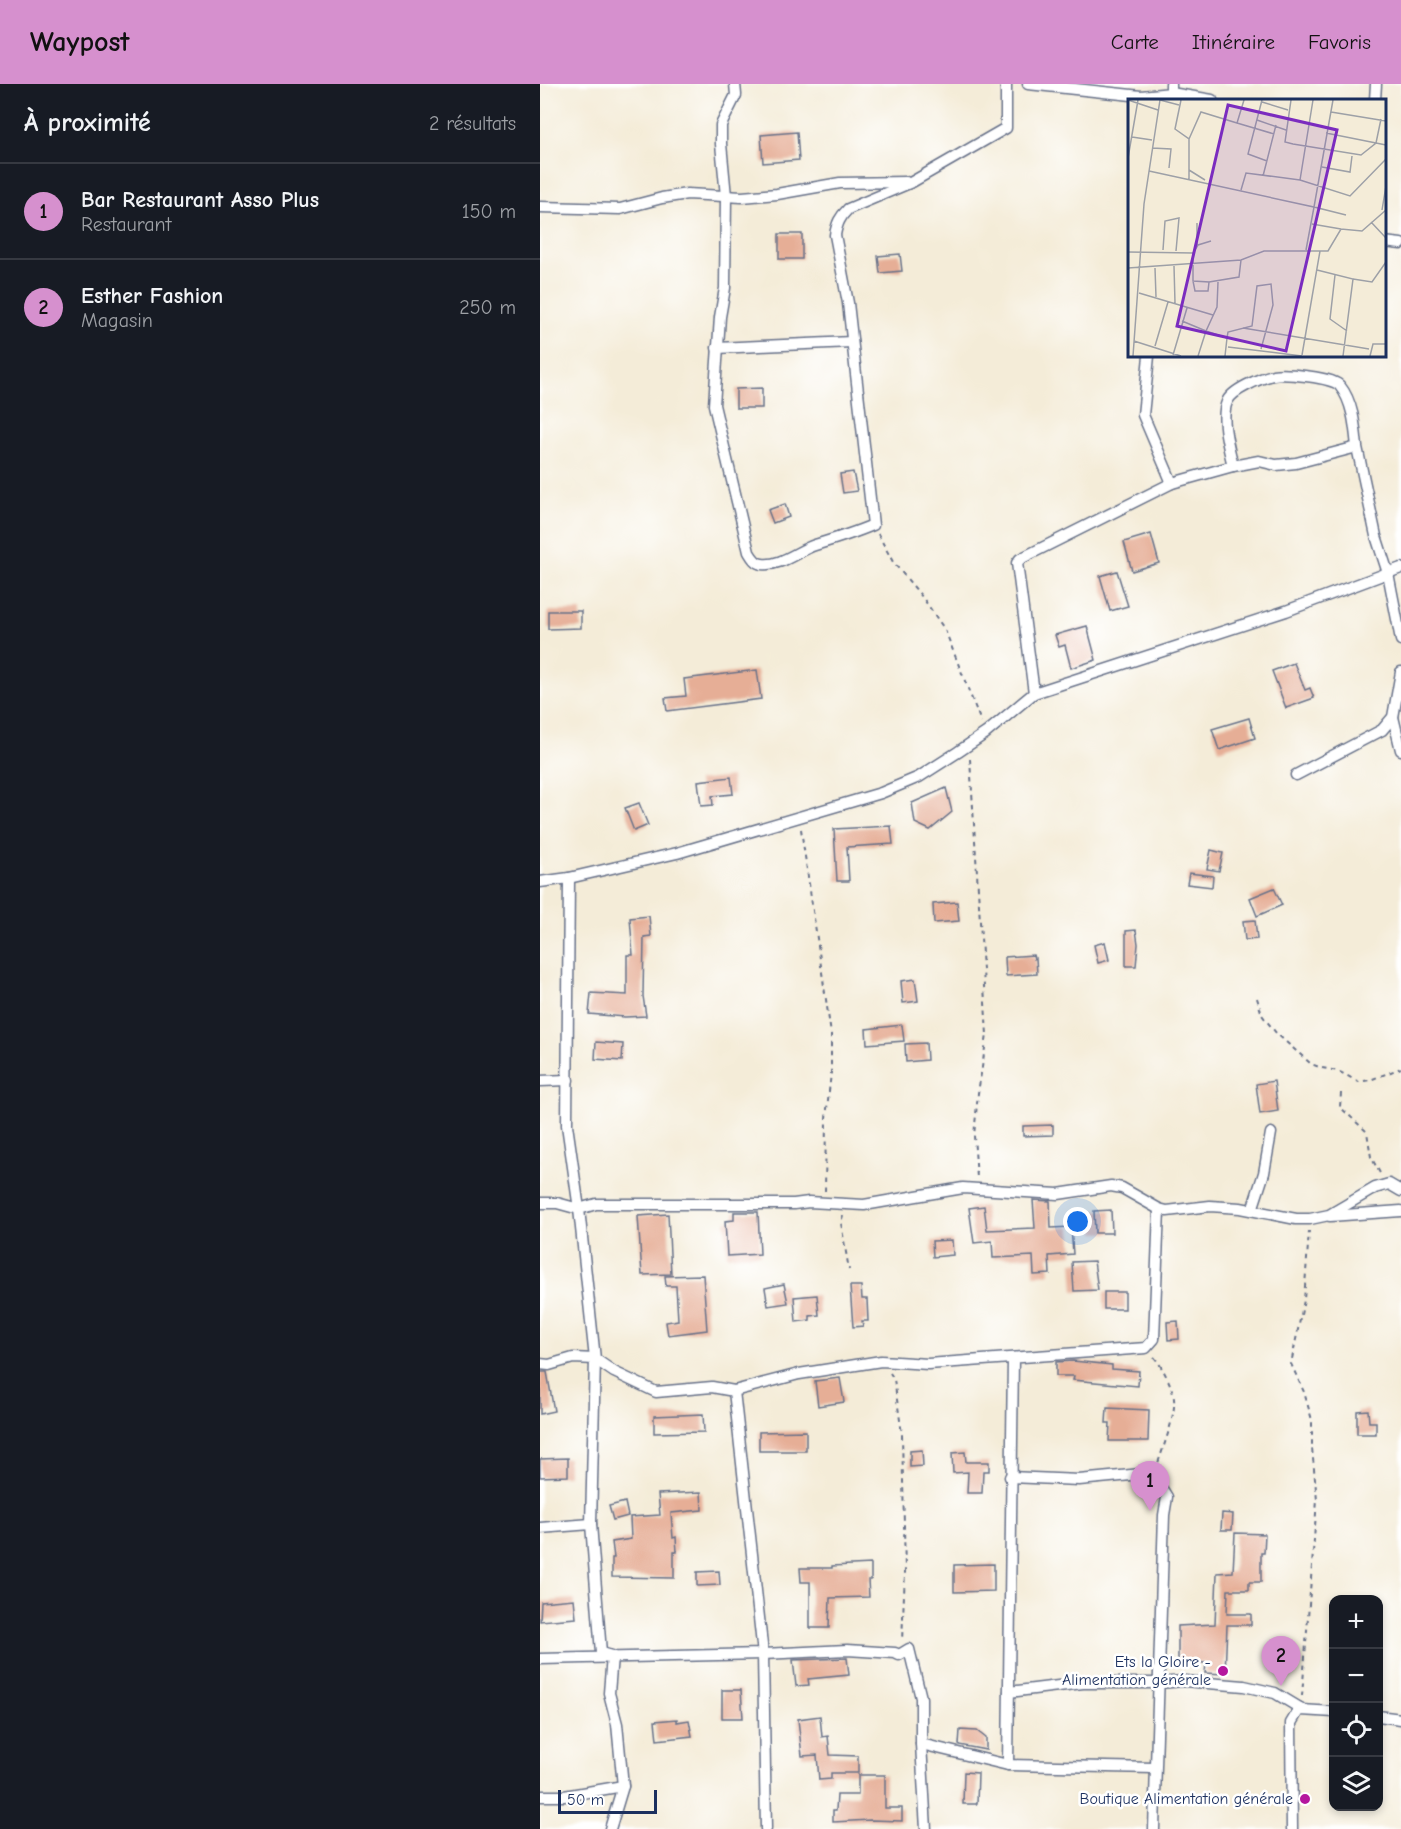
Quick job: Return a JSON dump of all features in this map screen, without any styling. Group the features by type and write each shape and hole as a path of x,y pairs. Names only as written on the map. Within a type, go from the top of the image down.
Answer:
{"street":[{"path":"735,84 736,95 721,124 726,196 726,288 720,317 714,405 749,552 756,562 769,564 873,525 848,303 835,235 837,224 848,209 912,182 1006,128 1006,84"},
{"path":"1028,84 1141,96 1171,92 1207,99"},
{"path":"1375,99 1376,84"},
{"path":"540,207 620,209 687,194 726,196 777,194 840,183 912,182"},
{"path":"1386,242 1401,244"},
{"path":"717,348 852,342"},
{"path":"1149,357 1143,415 1172,483"},
{"path":"1233,466 1227,438 1226,403 1232,394 1272,375 1328,379 1339,383 1347,397 1354,423 1376,537 1388,573 1401,640"},
{"path":"1034,693 1017,563 1020,559 1172,483 1233,466 1259,461 1276,465 1296,463 1357,447"},
{"path":"540,882 569,878 677,853 881,793 905,784 986,733 1034,693 1286,611 1401,568"},
{"path":"1401,672 1393,717 1401,750"},
{"path":"1296,775 1382,730 1393,717"},
{"path":"569,878 567,1125 579,1209 595,1359 591,1524 601,1653 612,1656"},
{"path":"540,1081 568,1080"},
{"path":"1252,1210 1264,1173 1271,1133"},
{"path":"1315,1218 1329,1215 1375,1188 1389,1184 1401,1191"},
{"path":"540,1203 556,1203 579,1209 596,1204 825,1203 864,1205 948,1190 978,1189 1058,1194 1111,1186 1122,1188 1159,1209 1167,1211 1210,1206 1252,1210 1289,1218 1401,1211"},
{"path":"540,1364 549,1365 573,1358 595,1359 614,1372 656,1392 712,1387 734,1391 799,1374 881,1361 928,1364 1146,1348 1154,1339 1159,1209"},
{"path":"1008,1765 1013,1358"},
{"path":"734,1391 763,1654 766,1829"},
{"path":"1010,1477 1079,1480 1152,1473 1167,1497 1154,1829"},
{"path":"540,1528 591,1524"},
{"path":"540,1659 847,1650 899,1655 909,1649 921,1698 926,1829"},
{"path":"610,1829 623,1786 616,1724 609,1693 612,1656"},
{"path":"1009,1692 1083,1683 1184,1681 1244,1686 1275,1693 1300,1709 1329,1712"},
{"path":"1292,1829 1291,1723 1300,1709"},
{"path":"1383,1717 1401,1719"},
{"path":"921,1744 1008,1765 1155,1768"},
{"path":"540,1796 564,1796 623,1786"}],"path":[{"path":"873,525 892,562 923,598 945,630 986,733"},
{"path":"969,744 987,1035 974,1136 978,1189"},
{"path":"799,817 831,1034 831,1073 826,1118 825,1203"},
{"path":"1257,998 1262,1015 1276,1033 1311,1064 1338,1071 1359,1082 1401,1068"},
{"path":"1341,1093 1340,1107 1367,1132 1371,1157 1382,1178 1389,1184"},
{"path":"846,1204 841,1223 849,1270"},
{"path":"1300,1709 1317,1500 1312,1420 1304,1392 1291,1364 1304,1300 1315,1218"},
{"path":"1146,1348 1162,1365 1174,1400 1166,1441 1152,1473"},
{"path":"881,1361 894,1379 902,1434 905,1572 902,1645"}],"building":[{"path":"797,132 799,160 763,163 761,135"},
{"path":"779,234 802,234 802,259 779,259"},
{"path":"900,254 902,271 880,273 878,256"},
{"path":"762,388 762,408 736,408 736,389"},
{"path":"853,472 857,491 843,493 840,474"},
{"path":"785,504 789,517 773,523 768,510"},
{"path":"1151,534 1159,563 1132,571 1124,542"},
{"path":"1117,571 1128,606 1110,611 1100,576"},
{"path":"548,611 581,611 581,628 548,629"},
{"path":"1087,626 1096,660 1071,668 1065,645 1059,647 1055,635"},
{"path":"1294,663 1305,690 1310,688 1314,698 1286,708 1272,671"},
{"path":"757,670 761,699 667,711 665,698 686,696 684,679"},
{"path":"1249,718 1255,738 1219,750 1212,729"},
{"path":"731,777 733,794 712,796 713,805 701,806 698,781"},
{"path":"946,788 952,812 930,830 915,823 912,803"},
{"path":"639,803 648,825 634,831 625,808"},
{"path":"891,826 893,844 847,847 849,881 837,881 834,829"},
{"path":"1211,850 1223,853 1219,871 1207,869"},
{"path":"1189,873 1213,876 1212,887 1187,884"},
{"path":"1274,888 1282,905 1257,916 1250,898"},
{"path":"957,902 959,921 934,923 933,904"},
{"path":"649,916 651,936 644,937 643,996 646,1016 589,1014 591,993 627,995 627,955 633,955 630,918"},
{"path":"1255,920 1257,939 1245,940 1243,921"},
{"path":"1136,930 1138,944 1136,966 1126,966 1126,931"},
{"path":"1105,942 1109,960 1098,963 1094,945"},
{"path":"1033,955 1034,959 1036,958 1037,974 1006,976 1005,957"},
{"path":"915,979 918,1001 903,1003 901,981"},
{"path":"902,1025 904,1041 867,1044 866,1029"},
{"path":"596,1042 623,1044 622,1061 595,1059"},
{"path":"926,1043 927,1060 906,1062 905,1044"},
{"path":"1274,1081 1278,1111 1260,1114 1256,1084"},
{"path":"1053,1125 1053,1135 1023,1136 1023,1126"},
{"path":"1033,1200 1050,1201 1051,1228 1071,1227 1073,1254 1049,1256 1050,1274 1034,1275 1033,1256 993,1258 992,1241 974,1243 969,1208 984,1206 987,1230 1035,1228"},
{"path":"1111,1210 1112,1233 1095,1233 1094,1211"},
{"path":"734,1212 758,1212 760,1254 727,1256 725,1221 734,1220"},
{"path":"668,1214 671,1274 642,1275 638,1216"},
{"path":"952,1240 953,1255 933,1257 932,1241"},
{"path":"1094,1261 1098,1290 1074,1291 1072,1262"},
{"path":"703,1275 707,1330 668,1335 666,1322 678,1320 676,1286 666,1286 665,1276"},
{"path":"784,1284 788,1303 768,1306 765,1288"},
{"path":"850,1286 861,1286 862,1299 867,1299 868,1321 862,1321 863,1326 853,1327"},
{"path":"1104,1292 1125,1292 1125,1309 1104,1309"},
{"path":"817,1295 819,1315 810,1316 810,1320 796,1322 794,1297"},
{"path":"1178,1321 1179,1339 1168,1340 1167,1322"},
{"path":"1073,1361 1112,1365 1112,1369 1139,1371 1138,1386 1073,1380 1074,1376 1056,1376 1056,1362"},
{"path":"540,1372 547,1372 554,1411 540,1414"},
{"path":"840,1378 844,1402 818,1406 815,1381"},
{"path":"1107,1408 1149,1410 1148,1441 1109,1441 1110,1423 1106,1423"},
{"path":"1368,1410 1369,1422 1376,1422 1376,1434 1357,1434 1357,1411"},
{"path":"703,1414 704,1432 654,1433 654,1416"},
{"path":"806,1431 806,1451 759,1451 759,1432"},
{"path":"922,1450 923,1466 910,1467 910,1451"},
{"path":"965,1452 966,1462 989,1462 989,1471 983,1471 982,1493 967,1493 968,1472 953,1473 952,1453"},
{"path":"568,1458 568,1476 540,1477 540,1459"},
{"path":"701,1492 702,1510 671,1513 673,1538 676,1537 677,1552 674,1552 674,1578 612,1577 612,1558 614,1558 612,1542 631,1539 630,1517 660,1515 658,1494"},
{"path":"625,1502 628,1516 613,1520 609,1506"},
{"path":"1222,1513 1233,1514 1232,1530 1221,1530"},
{"path":"1235,1533 1265,1534 1264,1553 1261,1553 1261,1582 1249,1582 1249,1590 1228,1590 1227,1614 1251,1614 1251,1625 1227,1625 1225,1674 1205,1673 1206,1663 1178,1662 1178,1626 1215,1624 1217,1573 1233,1572"},
{"path":"871,1564 871,1580 868,1580 869,1597 830,1598 829,1628 810,1628 810,1582 801,1582 800,1568"},
{"path":"994,1564 994,1591 954,1592 954,1565"},
{"path":"719,1571 720,1585 697,1586 697,1572"},
{"path":"574,1599 576,1618 540,1621 541,1602"},
{"path":"847,1658 849,1675 808,1679 809,1685 796,1686 793,1660"},
{"path":"722,1690 741,1690 743,1718 722,1718"},
{"path":"820,1716 822,1737 828,1736 830,1755 858,1756 858,1773 831,1773 831,1779 819,1780 817,1755 802,1756 798,1719"},
{"path":"677,1719 677,1722 689,1720 692,1736 657,1740 655,1721"},
{"path":"960,1730 977,1731 986,1738 986,1750 959,1745"},
{"path":"964,1772 978,1773 977,1804 963,1804"},
{"path":"858,1775 885,1775 885,1808 902,1808 902,1821 833,1822 837,1795 858,1795"}],"place":[{"name":"Bar Restaurant Asso Plus","path":"1150,1511"},
{"name":"Ets la Gloire - Alimentation générale","path":"1223,1671"},
{"name":"Esther Fashion","path":"1281,1686"},
{"name":"Boutique Alimentation générale","path":"1305,1799"}]}
